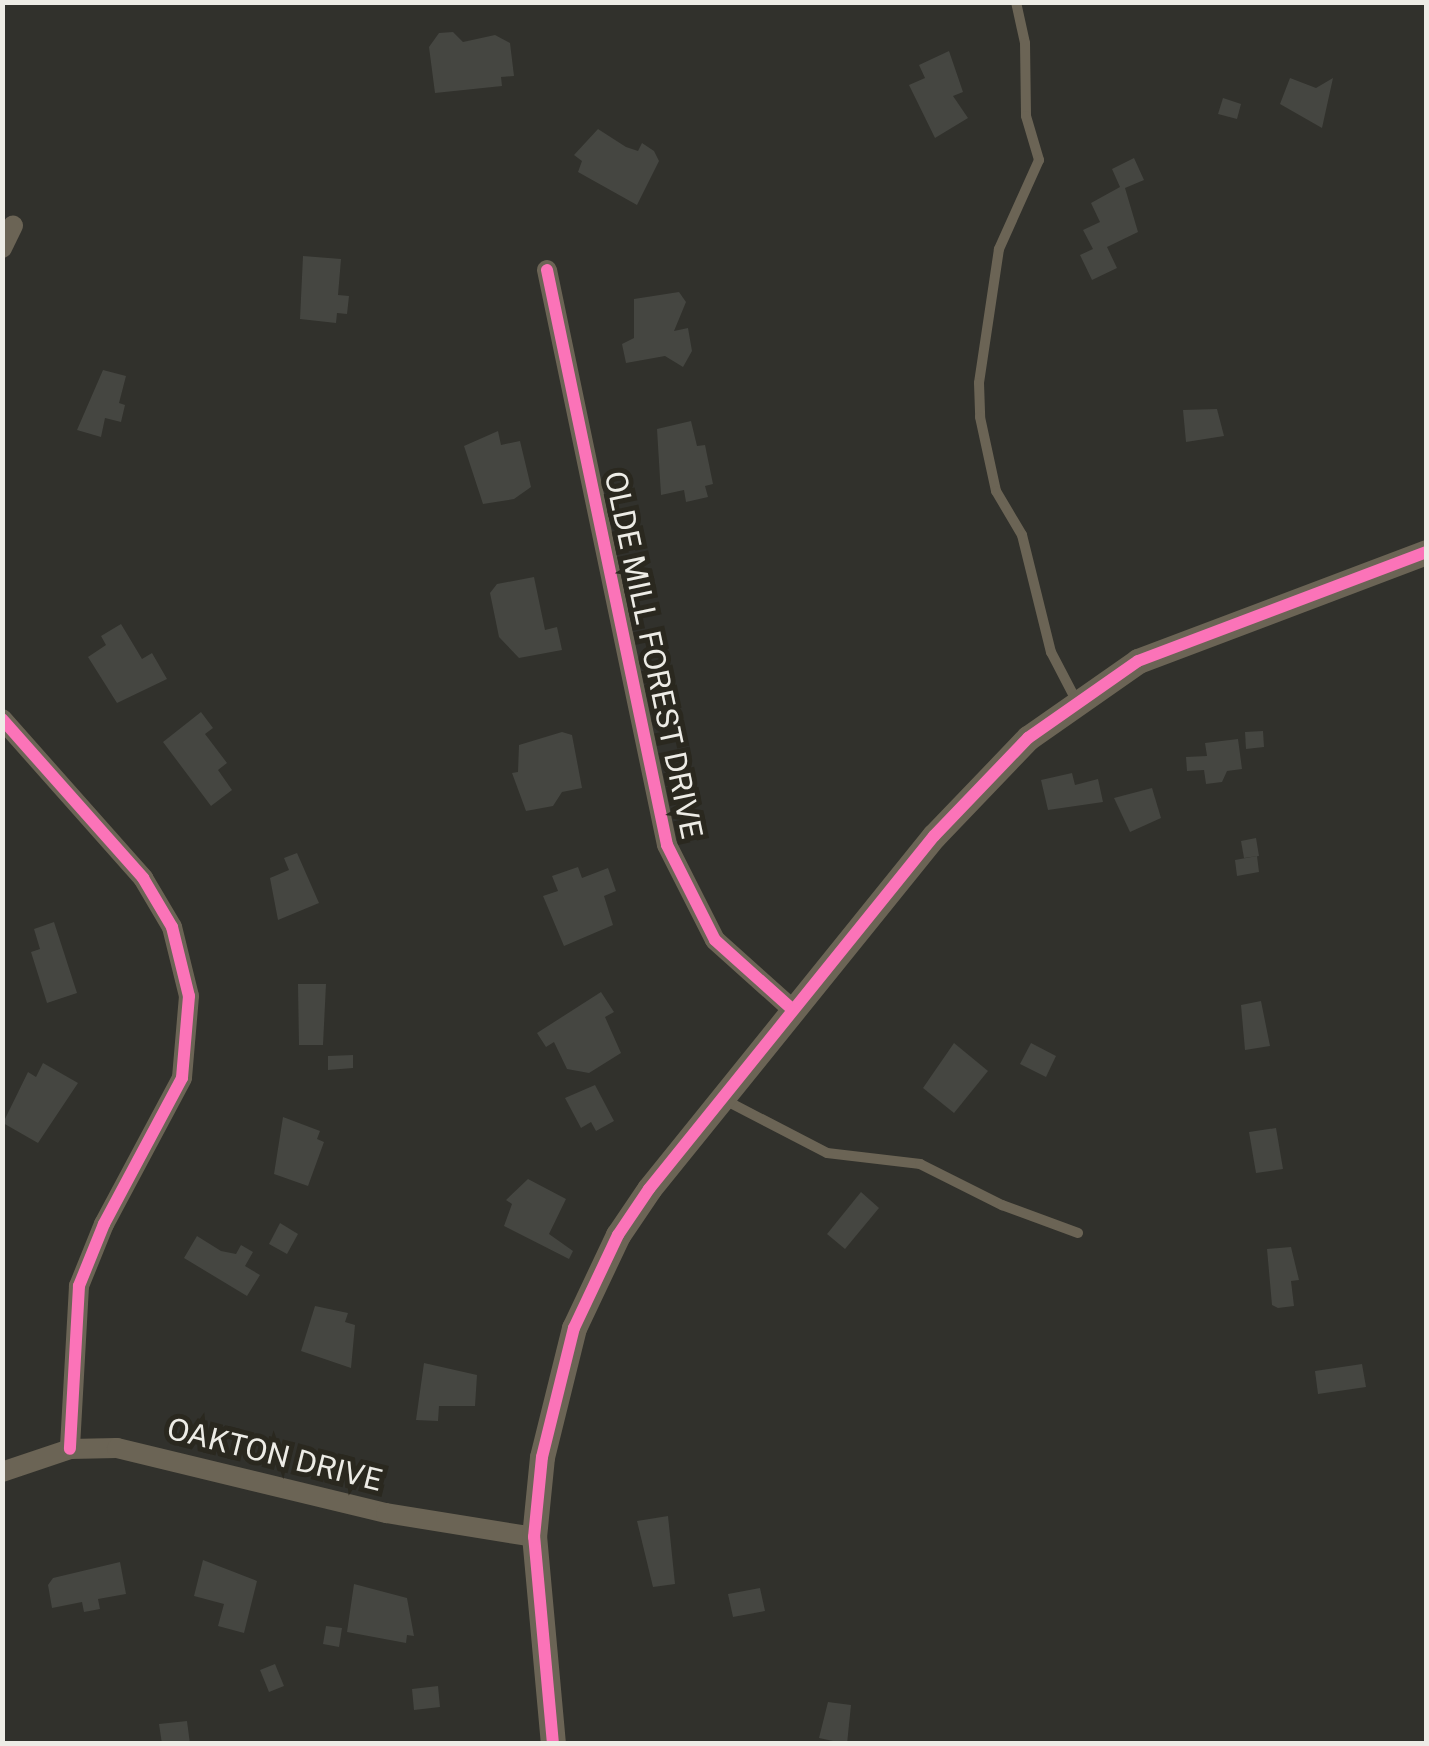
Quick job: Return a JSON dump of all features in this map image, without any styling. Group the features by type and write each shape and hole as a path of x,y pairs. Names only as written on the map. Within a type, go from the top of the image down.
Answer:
{"street":[{"path":"2,248 13,226"},
{"name":"OLDE MILL FOREST DRIVE","path":"547,270 667,845 715,940 792,1010"},
{"path":"553,1744 534,1537 558,1377 594,1280 649,1188 961,804 1076,700 1165,650 1426,552"},
{"path":"2,719 143,878 172,926 189,996 182,1078 104,1224 80,1286 70,1449"},
{"name":"OAKTON DRIVE","path":"2,1472 70,1449 166,1455 386,1513 534,1537"}],"lane":[{"path":"1016,2 1025,43 1026,116 1039,160 998,250 979,384 980,417 996,491 1022,535 1052,652 1076,700"},
{"path":"720,1098 827,1152 920,1164 1002,1206 1078,1233"}],"building":[{"path":"453,32 463,42 495,35 510,43 514,76 501,77 502,86 435,93 429,47 439,33"},
{"path":"949,51 963,92 953,96 968,118 935,138 909,85 925,78 919,65"},
{"path":"1290,78 1316,88 1333,78 1322,128 1280,104"},
{"path":"1223,98 1241,104 1237,119 1218,114"},
{"path":"598,129 626,147 638,151 642,143 654,151 659,161 637,205 578,172 582,161 574,155"},
{"path":"1134,158 1144,180 1125,188 1138,232 1107,247 1117,268 1092,280 1080,255 1093,249 1083,230 1100,222 1091,203 1120,187 1112,169"},
{"path":"303,256 341,259 338,295 349,296 347,314 337,313 336,323 300,319"},
{"path":"679,292 686,302 674,331 688,328 692,351 683,367 665,356 626,363 622,344 634,338 634,299"},
{"path":"103,370 126,376 119,403 125,405 121,422 105,418 101,437 77,430"},
{"path":"1217,409 1224,436 1186,442 1183,410"},
{"path":"691,421 697,446 705,445 713,484 705,486 708,497 686,502 684,490 661,495 657,429"},
{"path":"498,431 501,445 520,441 531,487 514,499 483,504 464,446"},
{"path":"534,577 545,630 557,627 562,650 519,658 499,637 490,593 497,584"},
{"path":"121,624 142,659 152,653 167,679 117,703 88,657 106,645 101,636"},
{"path":"201,712 213,728 205,734 227,763 218,770 232,790 211,806 163,742"},
{"path":"1263,731 1264,747 1246,749 1245,732"},
{"path":"562,732 572,735 582,788 562,792 553,806 526,811 512,773 518,772 519,745"},
{"path":"1238,739 1242,769 1227,771 1222,782 1206,784 1204,770 1187,771 1186,757 1207,756 1205,743"},
{"path":"1072,773 1075,785 1098,779 1103,802 1048,810 1041,780"},
{"path":"1152,788 1161,818 1130,832 1114,798"},
{"path":"1256,838 1259,856 1244,858 1241,841"},
{"path":"297,853 319,903 278,920 270,878 289,870 284,858"},
{"path":"1257,856 1259,872 1237,876 1235,860"},
{"path":"578,867 582,878 608,868 616,891 604,896 613,925 564,946 543,896 558,891 552,876"},
{"path":"54,922 77,993 47,1003 31,952 40,949 34,929"},
{"path":"298,984 326,984 323,1045 299,1045"},
{"path":"601,992 614,1012 605,1017 621,1053 589,1073 567,1069 554,1042 546,1047 537,1033"},
{"path":"1261,1001 1270,1046 1245,1050 1241,1005"},
{"path":"954,1043 988,1071 954,1113 923,1088"},
{"path":"1031,1043 1056,1056 1046,1077 1020,1064"},
{"path":"353,1055 353,1068 328,1070 328,1056"},
{"path":"43,1063 78,1083 38,1143 3,1123 28,1072 36,1077"},
{"path":"595,1085 614,1121 596,1131 591,1122 581,1128 565,1098"},
{"path":"283,1117 320,1131 317,1139 324,1142 308,1186 274,1174"},
{"path":"1276,1128 1283,1169 1256,1173 1249,1132"},
{"path":"528,1179 566,1199 549,1234 573,1251 569,1259 504,1226 512,1204 506,1200"},
{"path":"861,1192 879,1208 845,1249 827,1234"},
{"path":"280,1223 298,1234 287,1254 269,1244"},
{"path":"197,1236 221,1251 236,1254 241,1245 253,1252 245,1266 260,1275 247,1296 184,1258"},
{"path":"1291,1247 1299,1280 1291,1281 1294,1306 1278,1308 1272,1305 1267,1249"},
{"path":"315,1306 348,1313 345,1322 355,1325 351,1368 301,1351"},
{"path":"424,1363 477,1375 475,1406 439,1406 438,1421 416,1420"},
{"path":"1362,1364 1366,1387 1318,1394 1315,1371"},
{"path":"668,1516 675,1584 653,1587 637,1521"},
{"path":"203,1560 257,1581 244,1633 218,1626 224,1604 194,1596"},
{"path":"120,1562 126,1594 98,1599 100,1609 84,1612 82,1602 52,1608 48,1585 53,1578"},
{"path":"354,1584 407,1598 414,1636 407,1635 406,1643 347,1632"},
{"path":"760,1588 765,1611 733,1617 728,1594"},
{"path":"326,1626 342,1628 339,1647 323,1644"},
{"path":"275,1664 284,1686 269,1692 260,1670"},
{"path":"438,1686 440,1707 414,1710 412,1689"},
{"path":"828,1702 851,1705 847,1744 819,1738"},
{"path":"187,1721 190,1744 162,1744 159,1724"}],"cycle path":[{"path":"547,270 667,845 715,940 792,1009"},
{"path":"553,1744 534,1537 542,1457 574,1328 618,1235 649,1189 934,836 1028,738 1138,661 1426,552"},
{"path":"2,719 143,878 172,927 189,996 182,1078 104,1224 79,1286 70,1449"}]}
